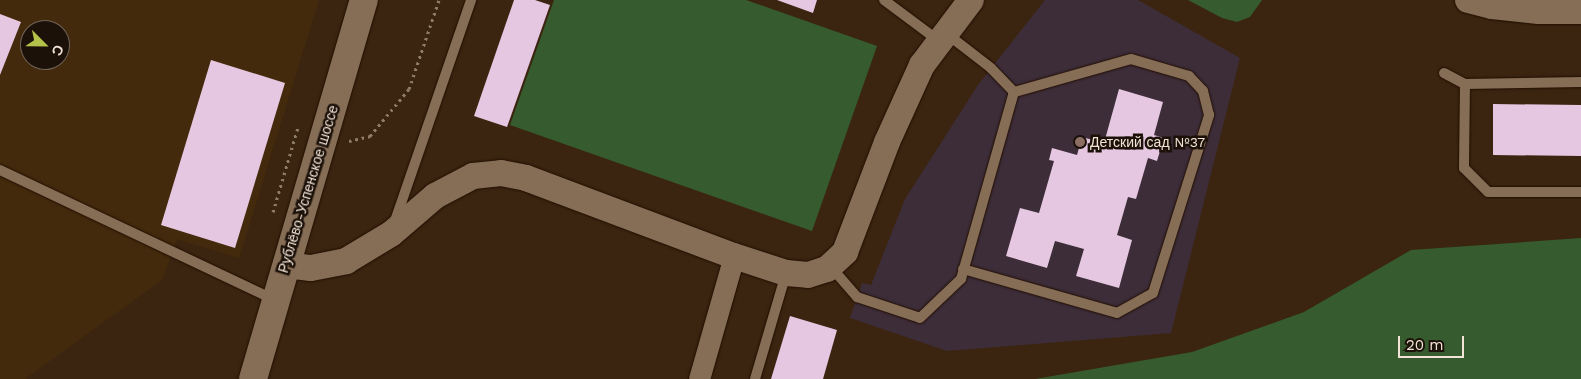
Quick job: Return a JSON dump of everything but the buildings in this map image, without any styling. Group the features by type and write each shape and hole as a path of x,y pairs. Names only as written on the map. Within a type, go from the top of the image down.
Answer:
{"main road":[{"name":"Рублёво-Успенское шоссе","path":"253,379 364,0"}],"street":[{"path":"286,265 311,268 346,261 391,234 435,196 473,176 501,172 526,178 734,256 786,273 808,275 831,266 845,252 903,103 922,65 971,0"},
{"path":"1485,2 1539,11 1581,11"},
{"path":"699,379 734,256"}],"lane":[{"path":"391,234 471,0"},
{"path":"884,0 991,68 1014,92"},
{"path":"963,270 1117,313 1153,293 1209,116 1203,91 1190,76 1131,59 1014,92"},
{"path":"1444,73 1465,84 1581,82"},
{"path":"1465,84 1464,168 1488,192 1581,192"},
{"path":"831,266 858,296 920,318 961,279 1014,92"},
{"path":"0,170 276,300"},
{"path":"755,379 786,273"}],"path":[{"path":"348,142 370,136 409,89 439,0"},
{"path":"273,212 298,128"}],"shaded area":[{"path":"0,0 319,0 239,258 177,239 162,280 25,379 0,379"},
{"name":"Детский сад №37","path":"1045,0 1138,0 1240,58 1171,333 947,351 850,318 862,283 871,285 905,199 978,85"}],"green space":[{"path":"554,0 746,0 877,46 812,231 510,125"},
{"path":"1188,0 1262,0 1250,17 1237,22 1222,18"},
{"path":"1581,238 1581,379 1035,379 1192,352 1304,312 1411,250"}],"place":[{"name":"Детский сад №37","path":"1080,142"}]}
